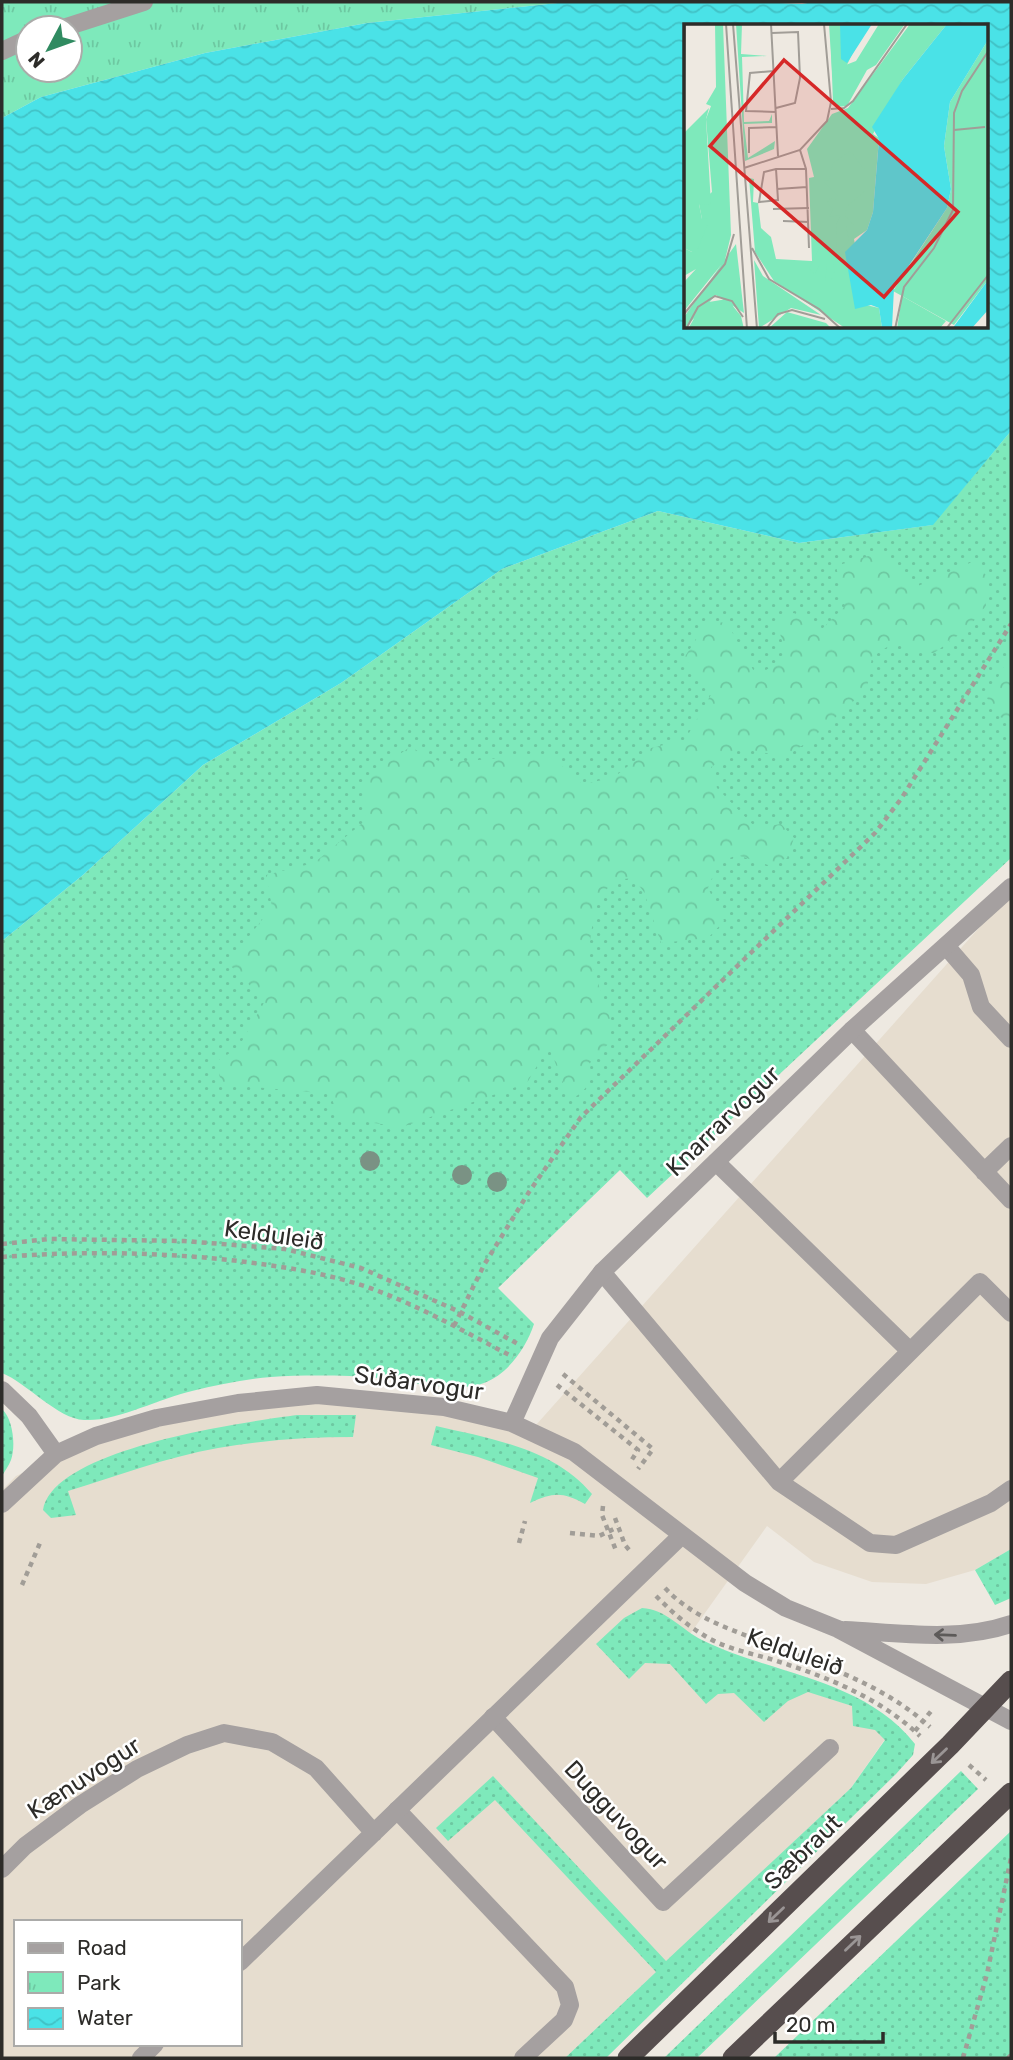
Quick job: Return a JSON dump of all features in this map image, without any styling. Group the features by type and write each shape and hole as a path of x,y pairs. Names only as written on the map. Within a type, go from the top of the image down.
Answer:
{"highway":[{"name":"Sæbraut","path":"628,2058 950,1745 1011,1681"},
{"path":"733,2058 1008,1796"}],"street":[{"path":"84,21 144,2"},
{"name":"Knarrarvogur","path":"512,1423 550,1338 602,1272 852,1030 1011,887"},
{"path":"946,946 971,975 981,1007 1011,1039"},
{"path":"852,1030 1011,1200"},
{"path":"984,1172 1011,1146"},
{"path":"716,1162 910,1351"},
{"path":"602,1272 779,1482 870,1543 896,1545 991,1503 1011,1489"},
{"path":"779,1482 980,1282 1011,1313"},
{"path":"2,1390 29,1416 56,1454"},
{"name":"Súðarvogur","path":"2,1504 56,1454 96,1436 156,1418 238,1403 317,1395 444,1407 512,1423 574,1452 745,1583 786,1608 838,1629 1011,1721"},
{"path":"242,1960 682,1535"},
{"name":"Súðarvogur","path":"838,1629 959,1635 988,1632 1011,1624"},
{"name":"Dugguvogur","path":"493,1717 663,1902 830,1748"},
{"name":"Kænuvogur","path":"2,1869 25,1846 58,1821 137,1769 187,1745 224,1733 272,1742 316,1768 374,1833"},
{"path":"397,1810 565,1987 570,2005 564,2020 523,2058"}],"path":[{"path":"454,1326 484,1265 522,1203 581,1117 875,833 901,799 1011,624"},
{"name":"Kelduleið","path":"2,1244 49,1239 184,1241 285,1249 361,1268 460,1312 523,1346"},
{"name":"Kelduleið","path":"2,1257 47,1253 179,1255 296,1268 368,1288 454,1326 516,1359"},
{"path":"557,1369 653,1449 638,1469"},
{"path":"554,1382 638,1450 629,1464"},
{"path":"604,1502 602,1515 617,1553"},
{"path":"611,1509 625,1545"},
{"path":"519,1543 525,1521"},
{"path":"570,1533 599,1536 618,1527"},
{"path":"22,1585 40,1543"},
{"name":"Kelduleið","path":"666,1590 680,1604 709,1621 870,1684 902,1703 1008,1796"},
{"name":"Kelduleið","path":"656,1595 672,1612 702,1635 733,1649 770,1659 839,1685 884,1706 924,1740"},
{"path":"915,1731 932,1710"},
{"path":"963,2058 987,1974 1011,1858"}],"shaded area":[{"path":"1011,892 1011,1549 975,1570 926,1584 872,1582 814,1562 767,1526 680,1648 852,1706 885,1739 851,1788 565,2058 2,2058 2,1490 16,1476 128,1423 270,1396 536,1425"}],"green space":[{"path":"2,2 567,2 367,23 205,53 41,97 2,118"},
{"path":"1011,431 1011,858 647,1198 620,1170 498,1288 534,1324 521,1351 508,1367 484,1383 460,1387 353,1376 261,1378 179,1394 124,1414 97,1420 84,1420 64,1414 2,1373 2,941 83,875 203,765 341,683 502,569 658,511 799,543 932,525"},
{"path":"884,551 918,586 972,562 986,575 986,606 968,628 934,653 914,653 899,639 872,657 867,689 809,741 785,757 742,748 711,767 717,788 756,828 781,824 794,838 787,858 768,865 737,855 718,863 708,888 724,921 708,938 661,943 644,892 633,878 615,880 596,901 588,954 611,1021 611,1041 590,1063 588,1084 583,1091 573,1098 548,1047 527,1083 402,1127 339,1118 330,1094 221,1084 217,1061 238,1048 265,1001 228,963 272,907 266,875 314,863 366,820 365,778 410,747 443,763 549,754 582,784 613,778 651,748 685,740 713,691 684,658 708,621 727,623 756,675 787,659 776,619 794,613 822,629 845,606 836,566"},
{"path":"1011,653 1011,721 1000,717 987,698"},
{"path":"2,1409 11,1426 13,1448 11,1460 2,1476"},
{"path":"297,1415 356,1415 353,1437 269,1441 199,1452 68,1491 76,1515 51,1518 43,1510 55,1488 80,1470 114,1455 196,1432"},
{"path":"436,1426 500,1441 540,1456 576,1478 592,1494 585,1504 558,1495 530,1503 538,1478 478,1457 431,1445"},
{"path":"1011,1549 1011,1598 995,1605 975,1570"},
{"path":"642,1608 659,1612 702,1640 729,1652 843,1691 894,1722 915,1744 913,1755 896,1774 606,2058 565,2058 656,1972 495,1800 448,1841 436,1828 493,1776 666,1961 851,1788 885,1740 875,1730 853,1726 852,1706 808,1692 788,1701 764,1722 734,1693 718,1694 706,1704 670,1664 645,1663 629,1679 596,1644 624,1618"},
{"path":"961,1771 978,1789 697,2058 664,2058"},
{"path":"1011,1831 1011,2058 774,2058"}],"water":[{"path":"567,2 1011,2 1011,431 933,525 799,543 658,511 502,569 341,683 203,765 83,875 2,941 2,118 41,97 205,53 367,23"}]}
